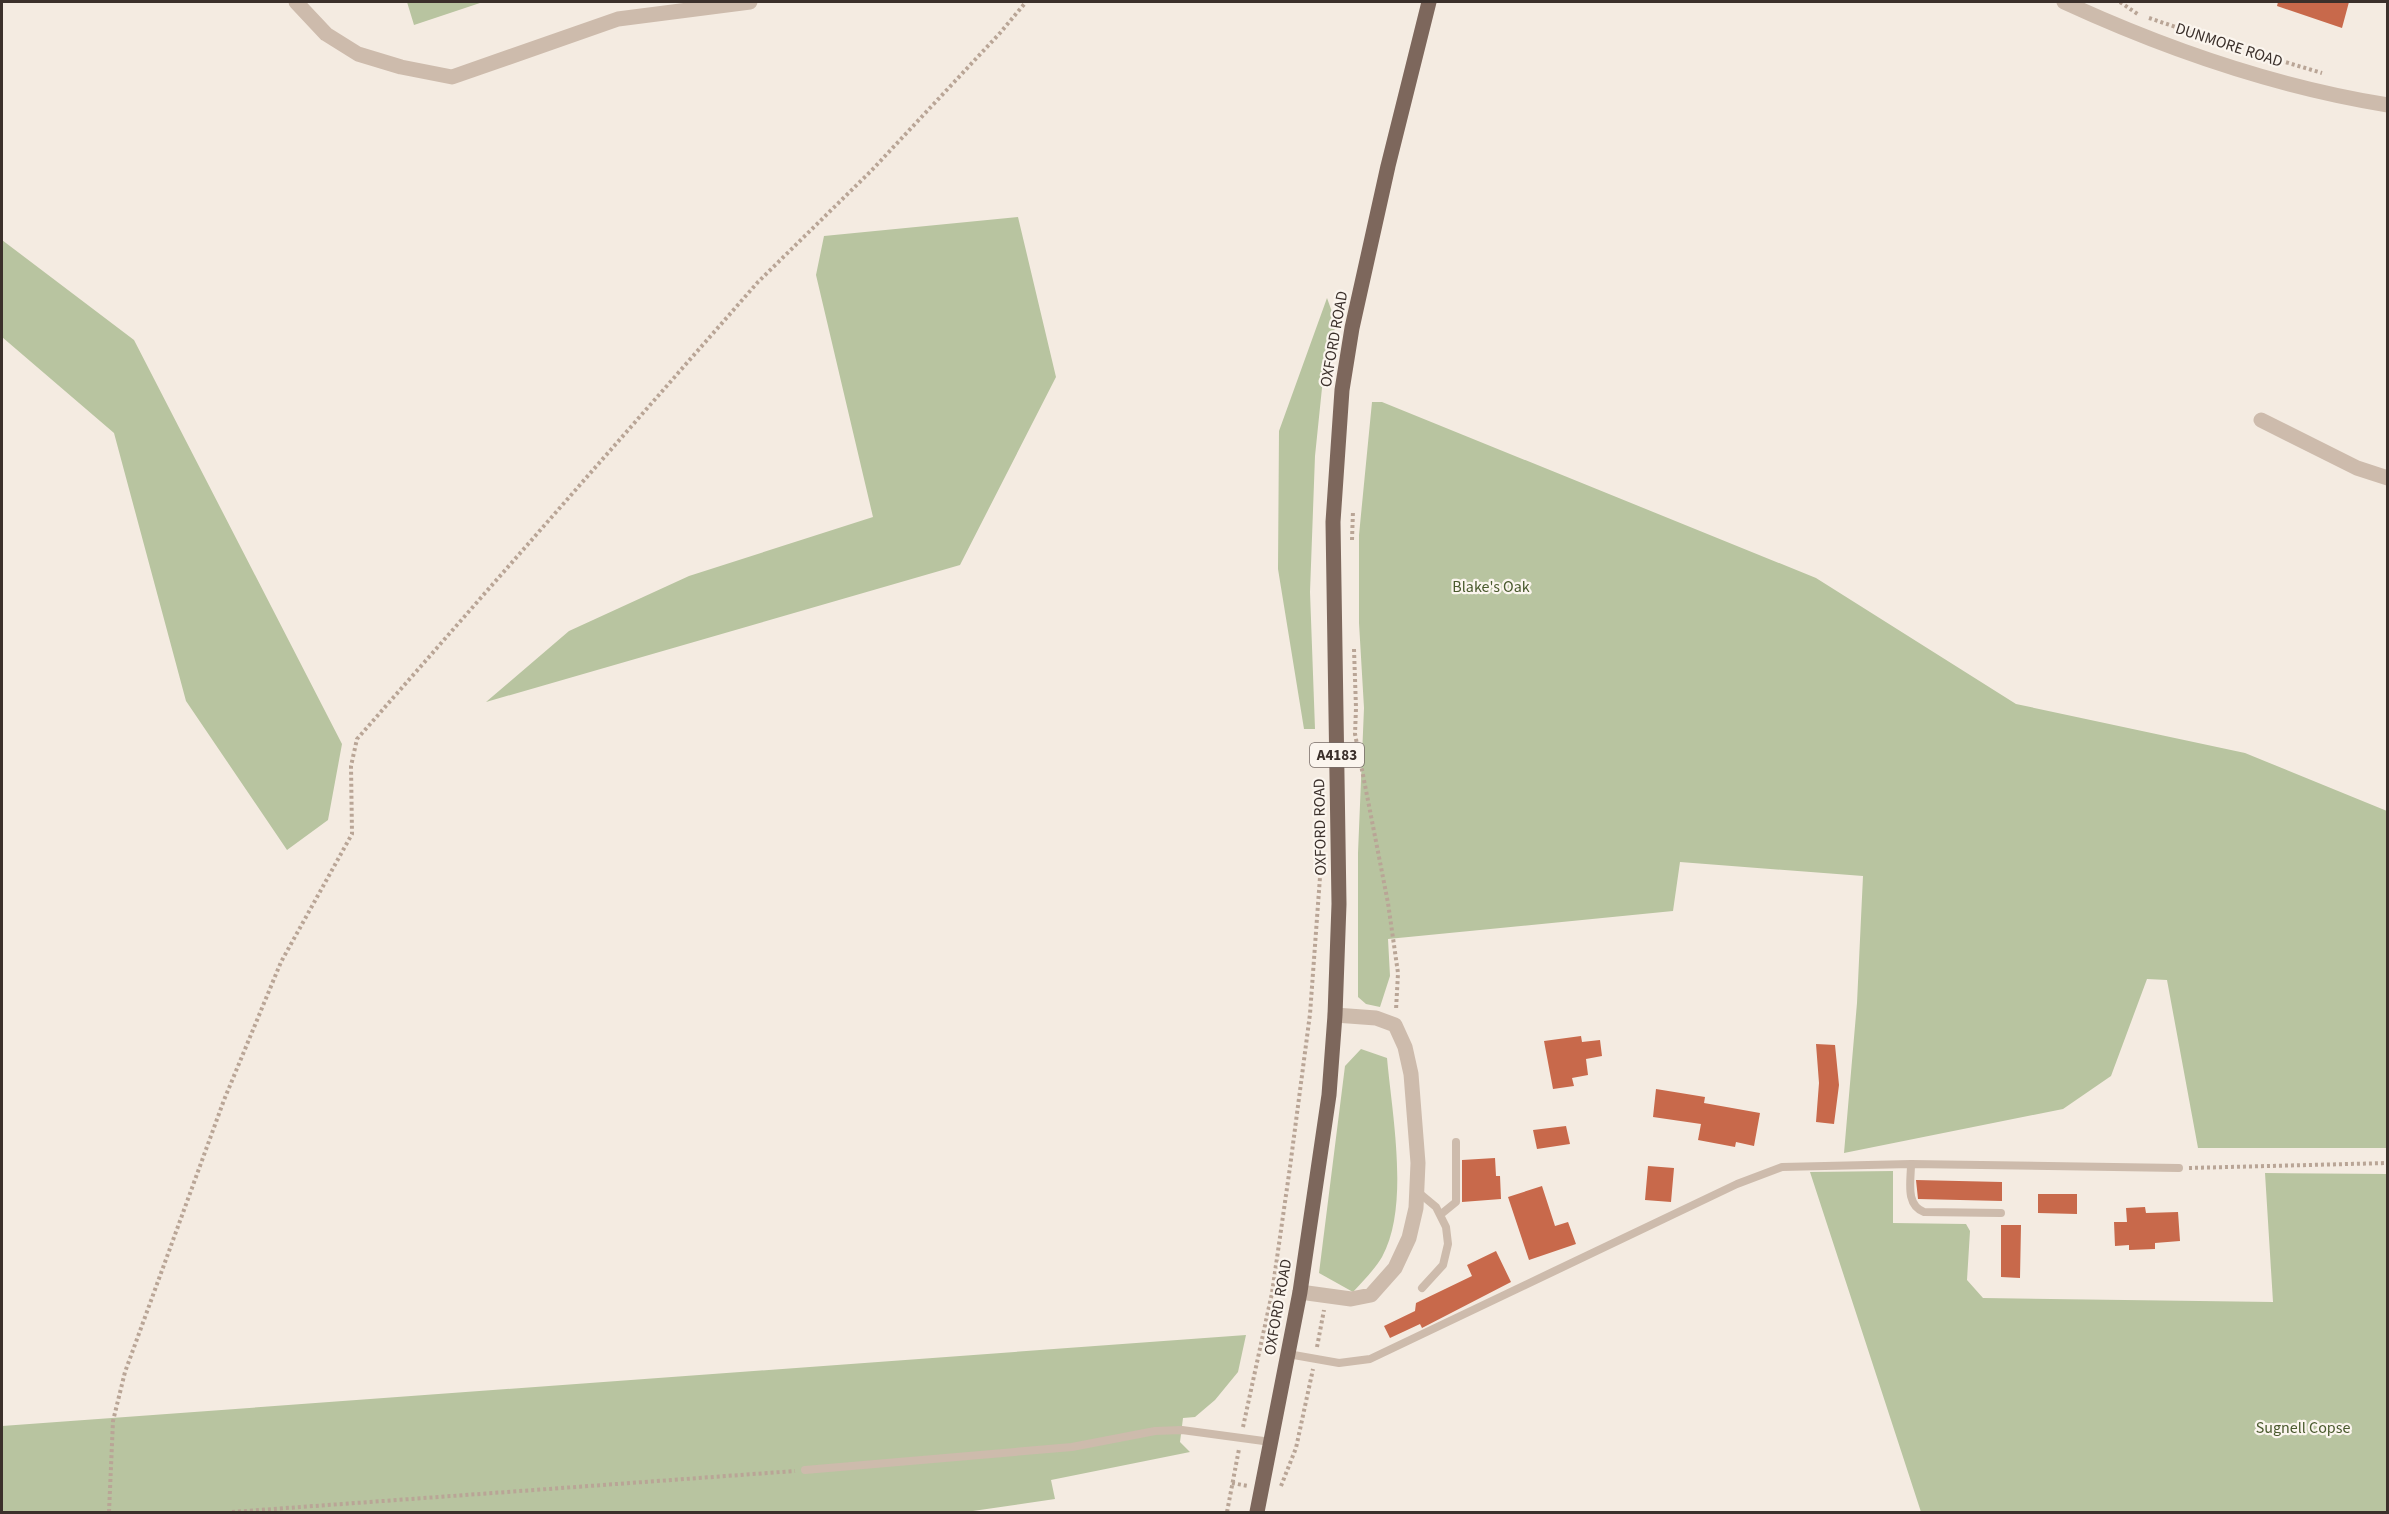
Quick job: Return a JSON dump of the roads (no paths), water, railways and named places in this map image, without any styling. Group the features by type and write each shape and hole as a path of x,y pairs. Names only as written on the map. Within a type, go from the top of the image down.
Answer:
{"main road":[{"name":"OXFORD ROAD","path":"1257,1512 1300,1292 1329,1095 1335,1015 1339,904 1333,545 1340,412 1352,328 1388,166 1429,2"}],"street":[{"path":"296,2 326,34 357,54 401,68 452,77 618,20 750,2"},
{"name":"DUNMORE ROAD","path":"2064,2 2190,52 2323,93 2388,105"},
{"path":"2261,420 2357,468 2388,478"},
{"path":"1300,1292 1351,1299 1371,1295 1395,1268 1409,1238 1416,1208 1418,1163 1412,1074 1405,1047 1395,1025 1376,1018 1335,1015"}],"lane":[{"path":"1440,1215 1456,1202 1456,1142"},
{"path":"1911,1164 1912,1205 1917,1209 1924,1212 2001,1213"},
{"path":"1288,1354 1339,1363 1370,1359 1737,1185 1782,1167 1911,1164 2179,1168"},
{"path":"1417,1191 1436,1207 1446,1227 1447,1252 1443,1265 1422,1287"},
{"path":"804,1470 1072,1447 1155,1431 1182,1430 1272,1442"}],"park label":[{"name":"Blake's Oak","path":"1491,587"},
{"name":"Sugnell Copse","path":"2303,1428"}]}
